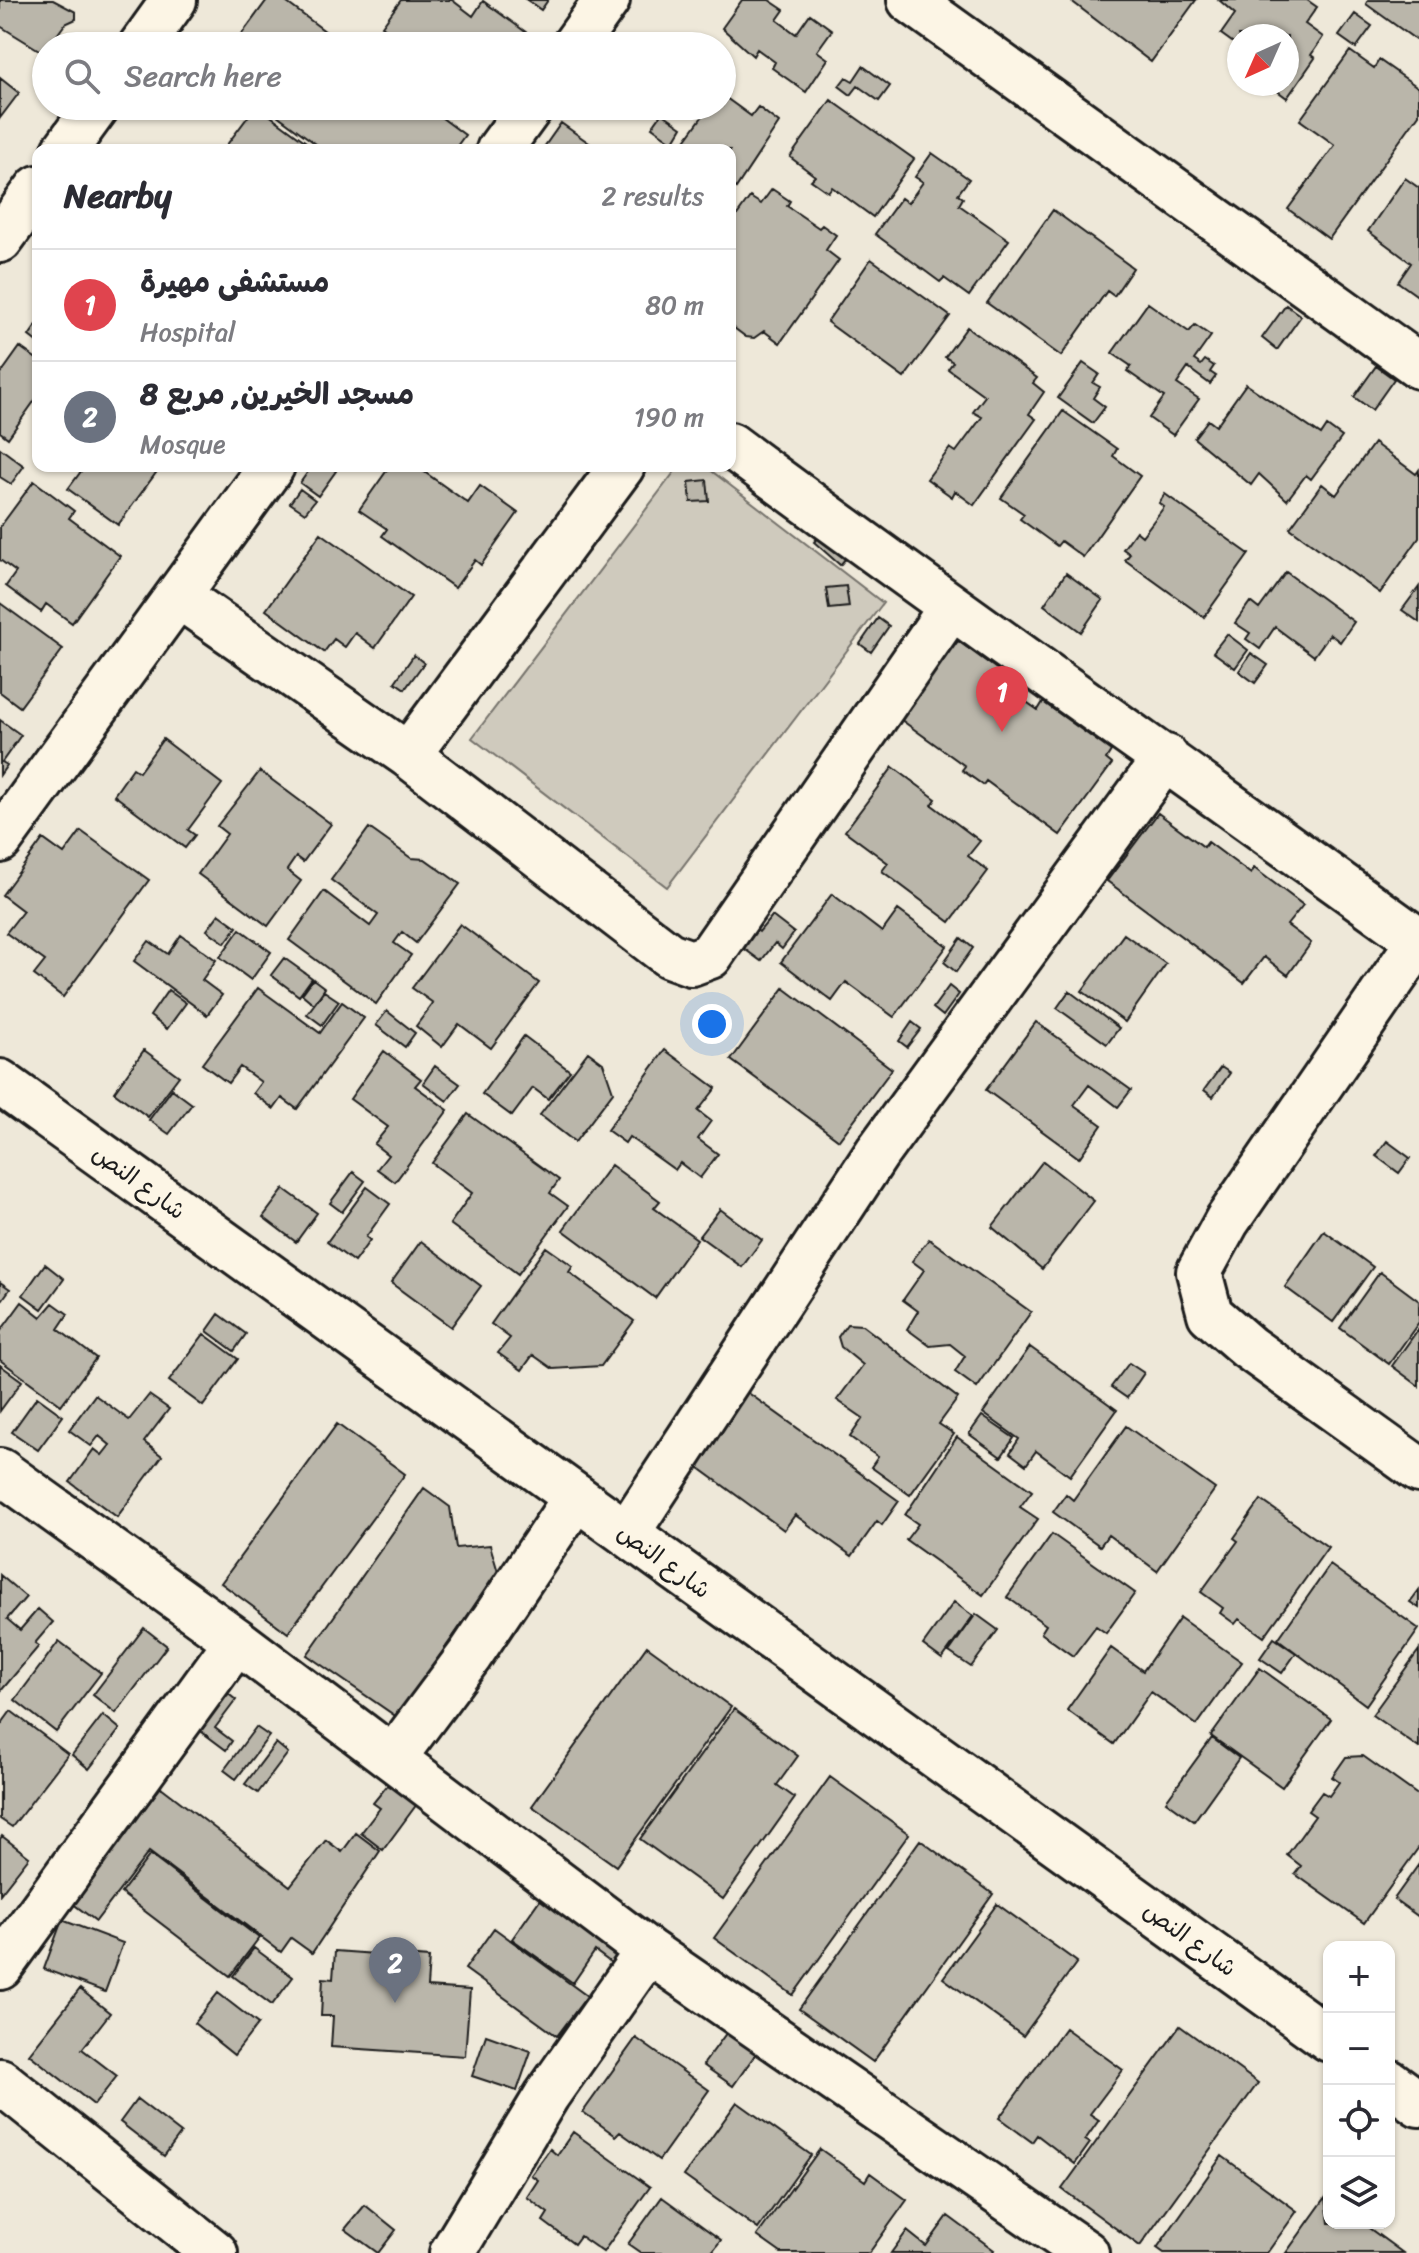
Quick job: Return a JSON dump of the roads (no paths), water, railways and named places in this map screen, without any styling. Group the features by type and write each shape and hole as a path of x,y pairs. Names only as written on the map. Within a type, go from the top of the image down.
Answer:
{"street":[{"path":"151,32 174,0"},
{"path":"584,32 607,0"},
{"path":"910,0 1419,366"},
{"path":"69,144 87,120"},
{"path":"503,144 521,120"},
{"path":"0,240 32,196"},
{"path":"736,449 950,609 1166,757 1419,941 1227,1221 1199,1272 1210,1314 1248,1347 1419,1470"},
{"path":"0,840 268,472"},
{"path":"408,755 618,472"},
{"path":"179,596 408,755 669,955 691,963 710,956 950,609"},
{"path":"627,1533 877,1153 1166,757"},
{"name":"شارع النص","path":"0,1082 1323,2035"},
{"path":"0,1471 394,1757 648,1951 1086,2253"},
{"path":"394,1757 470,1655 576,1497"},
{"path":"2,1961 237,1641"},
{"path":"452,2253 547,2095 648,1951"},
{"path":"0,2081 215,2253"},
{"path":"1393,2085 1419,2104"}],"place":[{"name":"مستشفى مهيرة","path":"1002,732"},
{"name":"مسجد الخيرين, مربع 8","path":"395,2003"}]}
